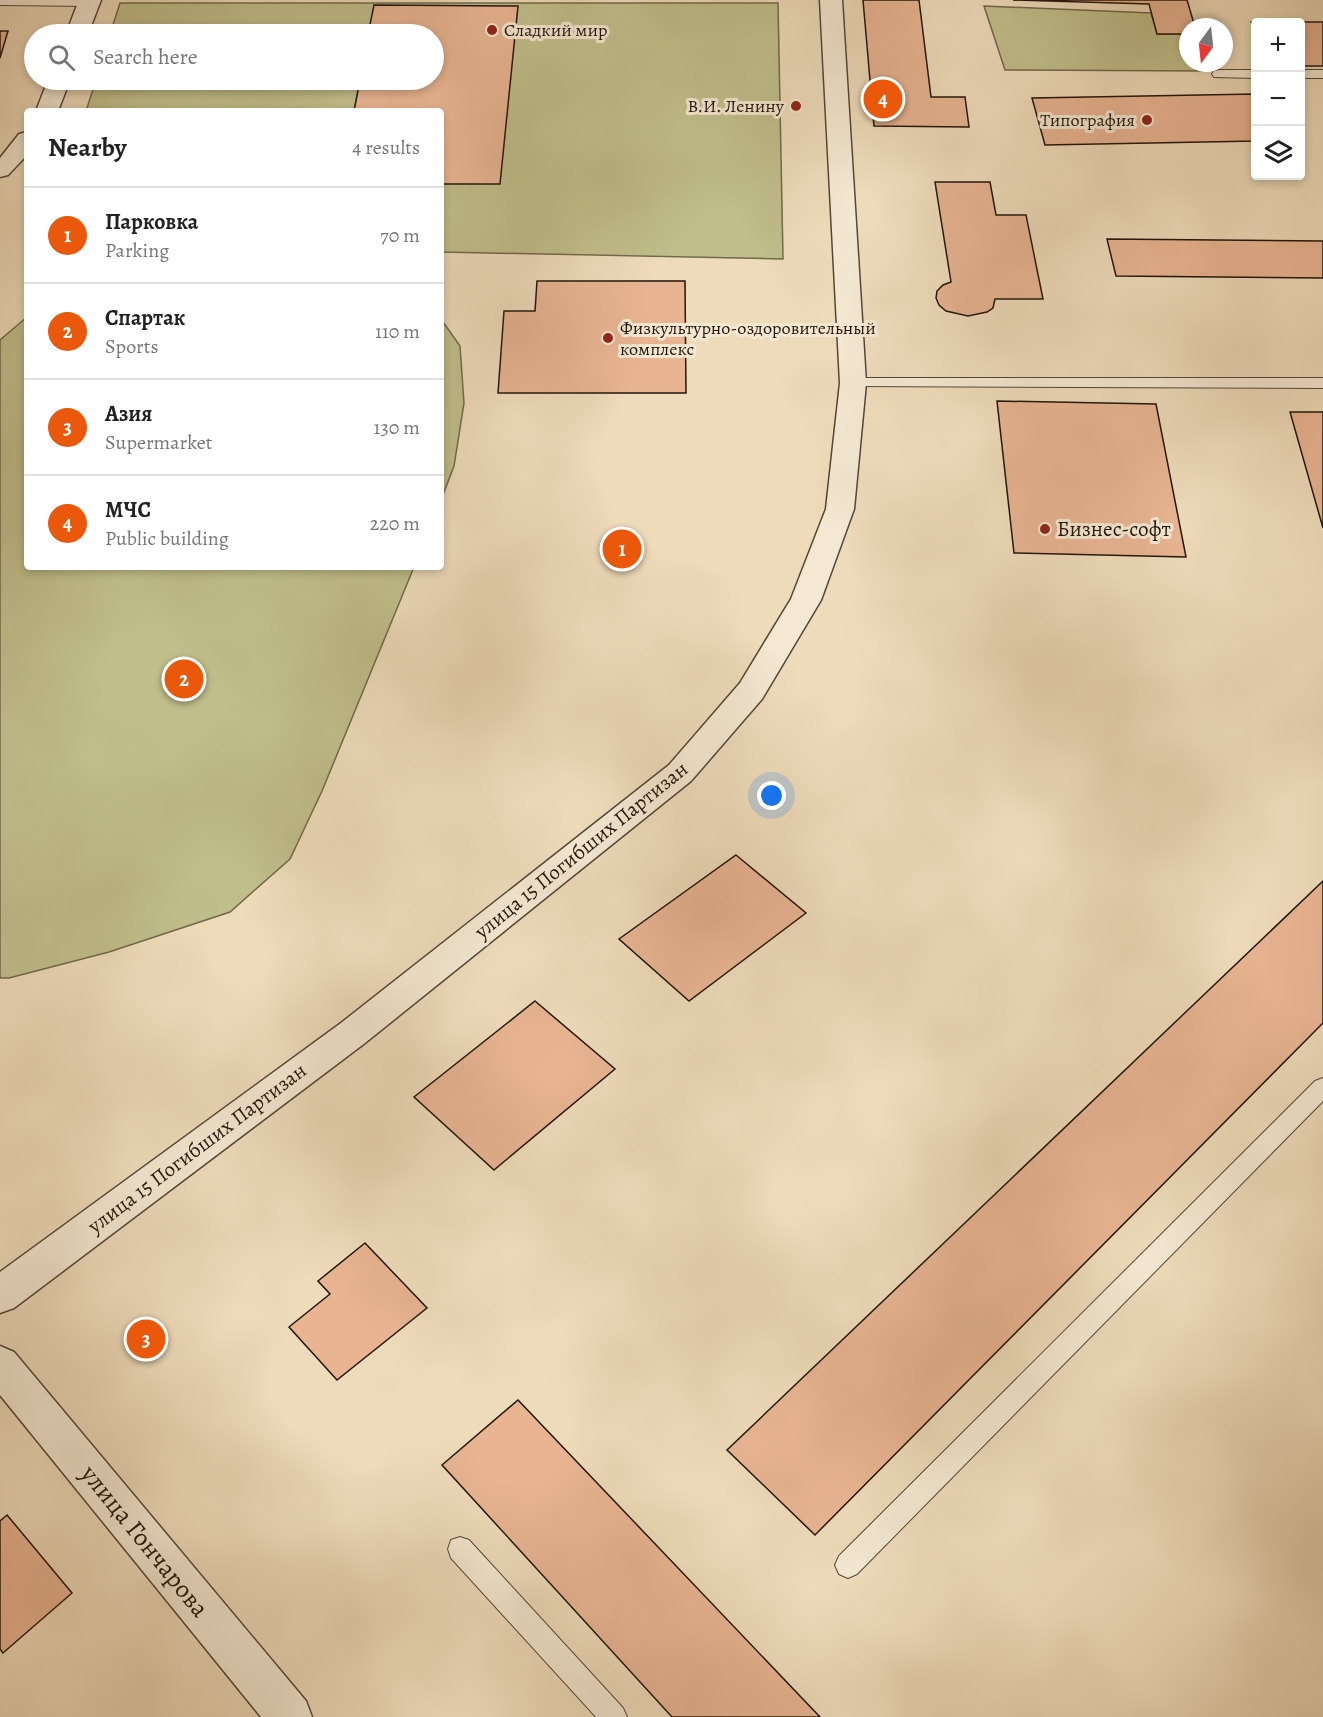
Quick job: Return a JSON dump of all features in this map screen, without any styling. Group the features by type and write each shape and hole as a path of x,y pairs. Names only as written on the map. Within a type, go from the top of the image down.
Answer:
{"street":[{"name":"улица 15 Погибших Партизан","path":"0,1295 353,1033 680,774 751,691 806,600 840,509 853,383 831,0"},
{"path":"81,24 90,1"},
{"path":"48,108 55,90"},
{"path":"0,170 11,161 24,143"},
{"name":"улица Гончарова","path":"0,1365 290,1717"}],"lane":[{"path":"0,1 90,1"},
{"path":"1219,74 1251,74"},
{"path":"1305,74 1323,75"},
{"path":"853,383 1323,383"},
{"path":"848,1565 1323,1087"},
{"path":"460,1549 614,1717"}],"shaded area":[{"path":"120,3 778,3 783,259 444,252 444,108 87,108 93,90 444,90 444,24 113,24"},
{"path":"984,6 1151,13 1157,34 1179,34 1179,71 1005,70"},
{"path":"24,320 24,570 413,570 322,791 290,859 230,912 109,952 9,978 0,978 0,340"},
{"path":"444,323 460,346 464,403 454,466 444,492"}],"building":[{"path":"863,0 919,0 931,97 965,97 969,127 874,126"},
{"path":"1013,0 1187,0 1192,18 1179,18 1179,34 1157,34 1149,4"},
{"path":"374,5 518,6 500,184 444,184 444,108 355,108 358,90 444,90 444,24 370,24"},
{"path":"1305,22 1323,22 1323,66 1305,66"},
{"path":"0,31 8,31 0,58"},
{"name":"Типография","path":"1251,94 1251,141 1045,145 1032,98"},
{"path":"935,182 990,182 996,215 1026,215 1043,299 995,299 993,308 987,312 968,316 946,311 939,305 936,298 937,291 943,285 951,282"},
{"path":"1107,239 1323,241 1323,278 1116,276"},
{"path":"537,281 685,281 686,393 498,393 504,311 535,311"},
{"path":"997,401 1156,404 1186,557 1014,553"},
{"path":"1290,412 1323,412 1323,528"},
{"path":"736,855 806,913 689,1001 619,939"},
{"path":"1323,881 1323,1023 815,1535 727,1450"},
{"path":"535,1001 615,1069 494,1170 414,1097"},
{"path":"365,1243 427,1308 337,1380 289,1327 330,1294 318,1281"},
{"path":"518,1400 820,1717 672,1717 442,1465"},
{"path":"7,1515 72,1593 3,1653 0,1649 0,1521"}],"place":[{"name":"Сладкий мир","path":"492,30"},
{"name":"МЧС","path":"883,99"},
{"name":"В.И. Ленину","path":"796,106"},
{"name":"Типография","path":"1147,120"},
{"name":"Физкультурно-оздоровительный комплекс","path":"608,338"},
{"name":"Бизнес-софт","path":"1045,529"},
{"name":"Парковка","path":"622,549"},
{"name":"Спартак","path":"184,679"},
{"name":"Азия","path":"146,1339"}]}
